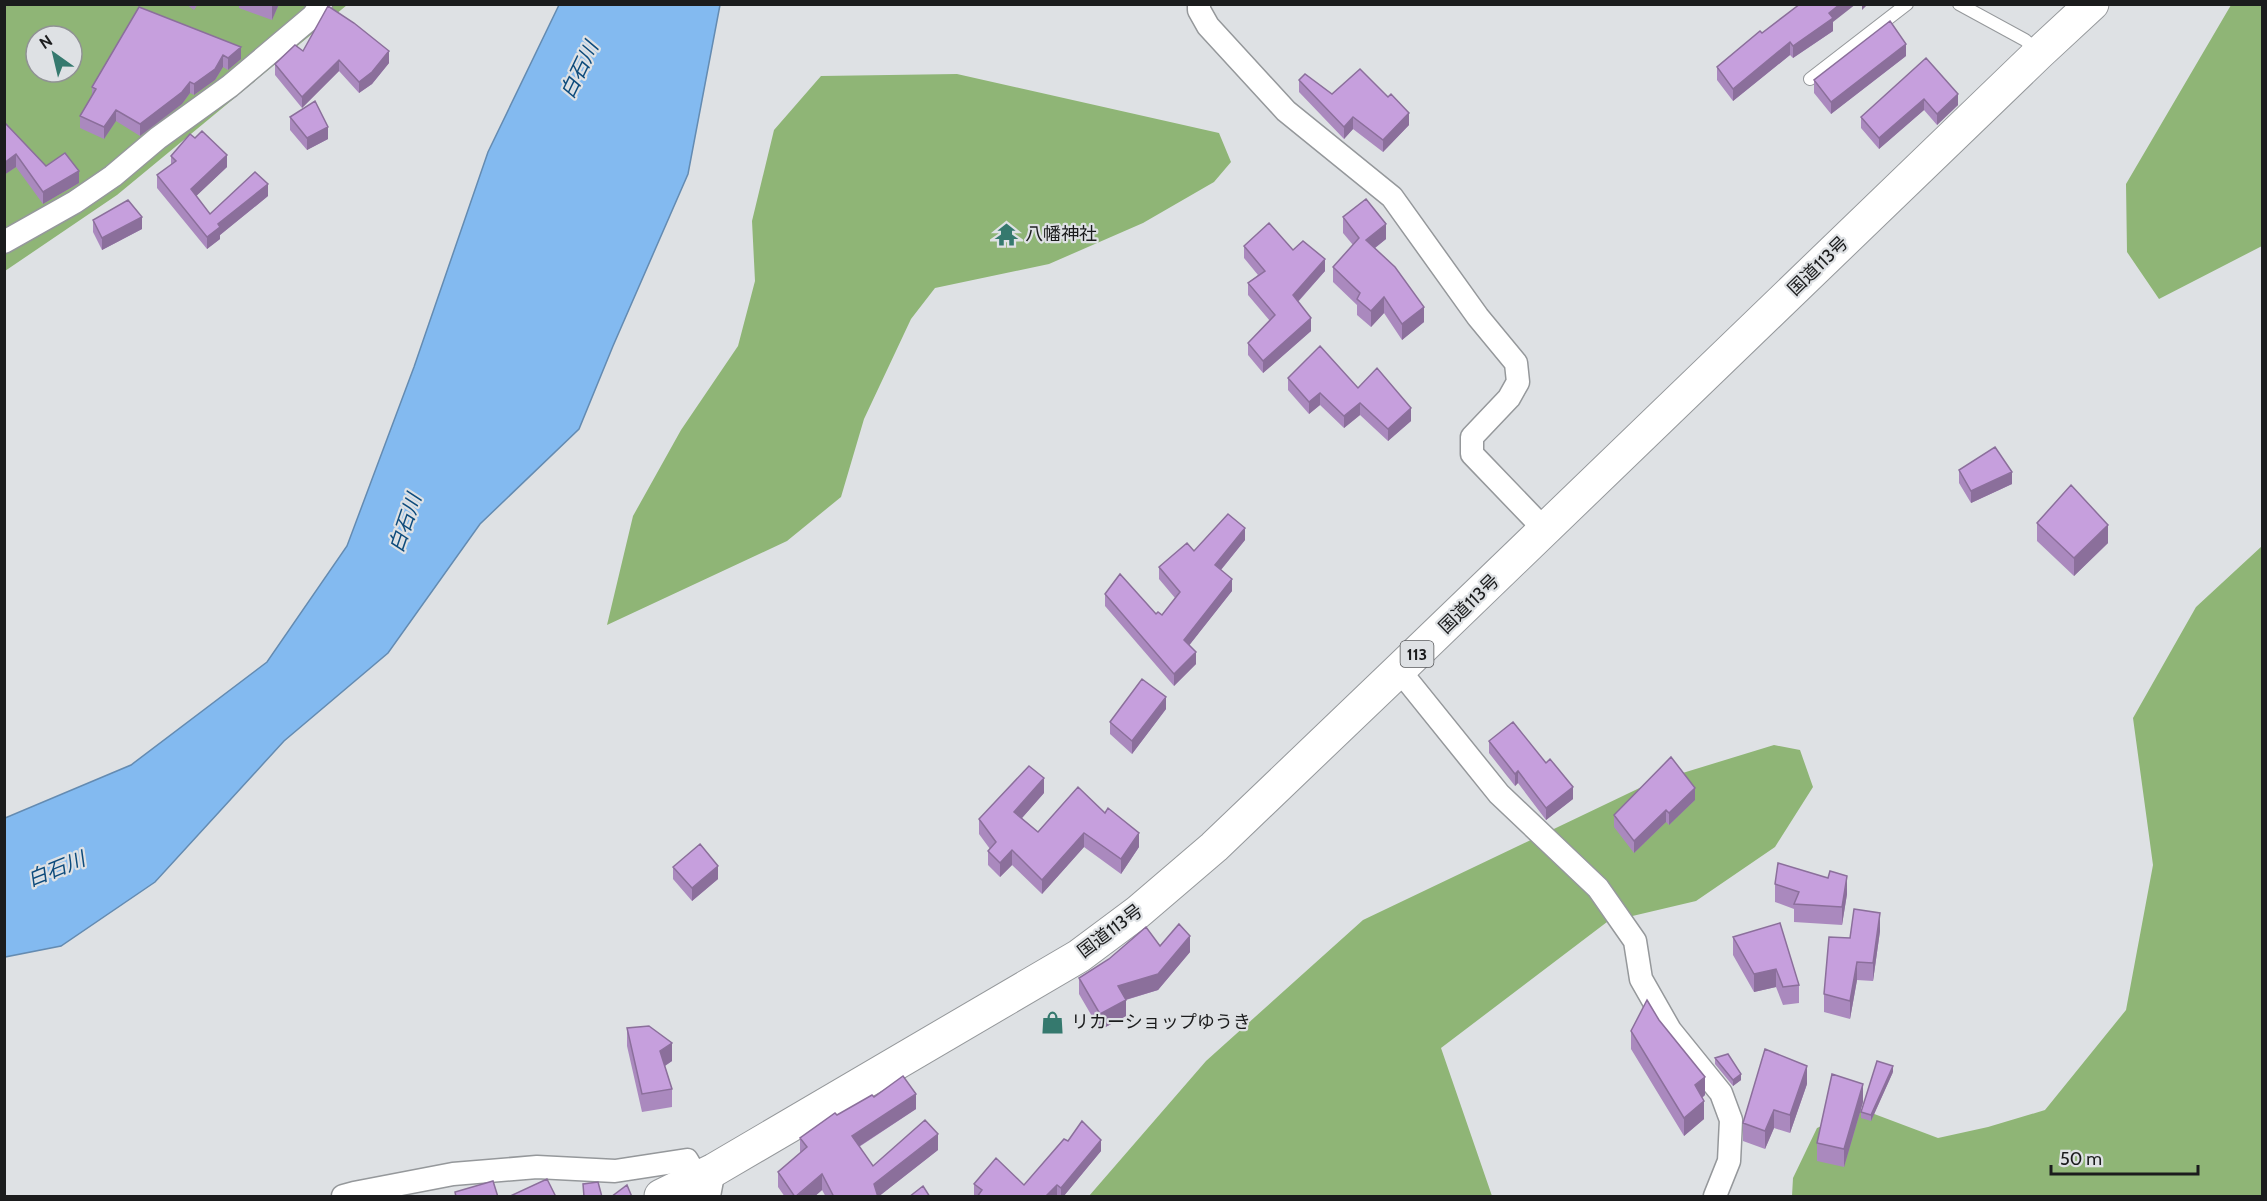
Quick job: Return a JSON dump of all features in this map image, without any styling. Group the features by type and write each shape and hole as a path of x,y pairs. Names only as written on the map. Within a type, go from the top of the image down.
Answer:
{"highway":[{"name":"国道113号","path":"661,1197 707,1181 1079,956 1138,912 1214,846 1399,670 2092,4"}],"street":[{"path":"4,242 75,202 114,176 158,138 230,86 313,16 321,4"},
{"path":"1199,4 1199,10 1208,26 1286,111 1392,197 1478,317 1516,363 1518,382 1509,398 1472,437 1472,454 1545,530"},
{"path":"1399,670 1499,794 1598,888 1635,941 1641,979 1670,1030 1721,1094 1731,1120 1729,1161 1715,1197"},
{"path":"343,1197 354,1192 453,1174 537,1167 615,1171 687,1160 707,1181"}],"lane":[{"path":"1810,80 1907,4"},
{"path":"1959,4 2025,40 2039,53"}],"green space":[{"path":"5,5 347,5 117,195 5,271"},
{"path":"2231,5 2262,5 2262,246 2159,299 2127,252 2126,184"},
{"path":"957,74 1219,133 1231,162 1214,182 1143,223 1049,264 935,288 911,319 864,419 841,497 787,541 607,625 633,516 681,430 738,346 755,281 752,221 774,130 821,76"},
{"path":"2262,546 2262,1196 1792,1196 1793,1178 1817,1128 1861,1109 1938,1138 1988,1127 2045,1110 2126,1010 2153,865 2133,718 2196,607"},
{"path":"1774,745 1800,750 1813,787 1775,847 1696,901 1607,922 1441,1048 1492,1196 1089,1196 1206,1061 1363,920 1650,783"}],"water":[{"name":"白石川","path":"559,5 720,5 688,174 579,429 480,524 388,653 284,741 155,882 61,946 5,957 5,818 131,765 267,662 347,546 414,367 488,152"}],"building":[{"path":"1800,4 1840,4 1829,13 1833,18 1793,46 1790,42 1733,89 1717,67 1760,31 1762,33"},
{"path":"328,6 389,51 372,72 359,82 339,60 302,97 275,64 295,45 303,51"},
{"path":"139,7 241,47 228,58 223,55 215,69 194,84 190,82 182,92 140,124 116,110 104,127 80,116 96,89 92,87"},
{"path":"1890,21 1906,44 1831,102 1814,80"},
{"path":"1926,58 1958,94 1937,114 1924,99 1879,138 1861,117"},
{"path":"1360,69 1388,97 1391,94 1409,113 1383,140 1353,117 1344,127 1299,80 1305,74 1332,94"},
{"path":"315,101 328,127 307,138 290,117"},
{"path":"6,124 46,166 65,153 79,171 43,192 16,154 4,163 4,125"},
{"path":"202,131 227,155 191,189 210,214 255,172 268,184 218,224 220,227 207,237 157,175 176,161 171,156 190,134 195,138"},
{"path":"1366,199 1386,224 1366,240 1395,267 1424,307 1402,324 1384,297 1371,311 1357,299 1360,293 1333,267 1359,238 1343,217"},
{"path":"128,200 142,217 102,238 93,220"},
{"path":"1269,223 1293,250 1303,241 1325,259 1293,295 1311,318 1263,361 1248,343 1275,315 1248,283 1265,271 1244,246"},
{"path":"1320,346 1358,388 1377,368 1411,408 1388,429 1360,403 1344,416 1320,393 1309,402 1288,378"},
{"path":"1995,447 2012,472 1971,491 1959,470"},
{"path":"2071,485 2108,525 2074,558 2037,523"},
{"path":"1228,514 1245,528 1215,565 1232,579 1184,640 1196,652 1174,674 1105,594 1120,574 1156,614 1158,612 1162,615 1180,592 1159,567 1187,543 1194,551"},
{"path":"1142,679 1166,697 1132,741 1110,722"},
{"path":"1513,722 1546,763 1550,759 1573,787 1546,808 1518,771 1515,774 1489,741"},
{"path":"1671,757 1695,788 1669,813 1666,810 1634,841 1614,815"},
{"path":"1029,766 1044,778 1014,812 1038,832 1078,787 1105,813 1108,808 1139,833 1121,859 1084,833 1042,880 1012,850 1000,863 988,851 996,842 979,819"},
{"path":"700,844 718,866 692,888 673,867"},
{"path":"1778,863 1828,878 1830,871 1847,876 1842,907 1794,904 1799,892 1775,884"},
{"path":"1854,909 1880,913 1873,963 1857,962 1850,1001 1824,994 1829,937 1850,938"},
{"path":"1780,923 1799,985 1783,987 1776,969 1754,974 1733,937"},
{"path":"1179,924 1190,936 1158,974 1118,986 1126,1000 1100,1014 1079,978 1109,959 1146,927 1160,946"},
{"path":"1647,1000 1659,1020 1705,1077 1695,1085 1704,1101 1684,1118 1631,1031"},
{"path":"649,1026 672,1043 660,1051 672,1089 642,1094 627,1028"},
{"path":"1765,1049 1807,1066 1790,1115 1774,1110 1765,1131 1743,1123"},
{"path":"1728,1054 1741,1074 1733,1080 1715,1058"},
{"path":"1877,1061 1893,1066 1871,1115 1861,1112"},
{"path":"1832,1074 1863,1084 1844,1149 1817,1143"},
{"path":"903,1076 916,1094 852,1136 873,1166 925,1120 938,1134 874,1184 878,1197 834,1197 822,1174 795,1197 778,1172 807,1147 800,1138 835,1113 837,1115 872,1095 874,1097"},
{"path":"1082,1121 1101,1140 1061,1188 1057,1185 1045,1197 977,1197 982,1190 974,1184 996,1158 1024,1185 1064,1139 1068,1141"},
{"path":"547,1179 556,1197 508,1197"},
{"path":"493,1181 498,1197 456,1197 455,1192"},
{"path":"598,1182 602,1197 584,1197 583,1184"},
{"path":"627,1185 632,1197 611,1197"},
{"path":"923,1186 930,1197 909,1197"}],"place":[{"name":"八幡神社","path":"1007,234"},
{"name":"リカーショップゆうき","path":"1053,1022"}]}
